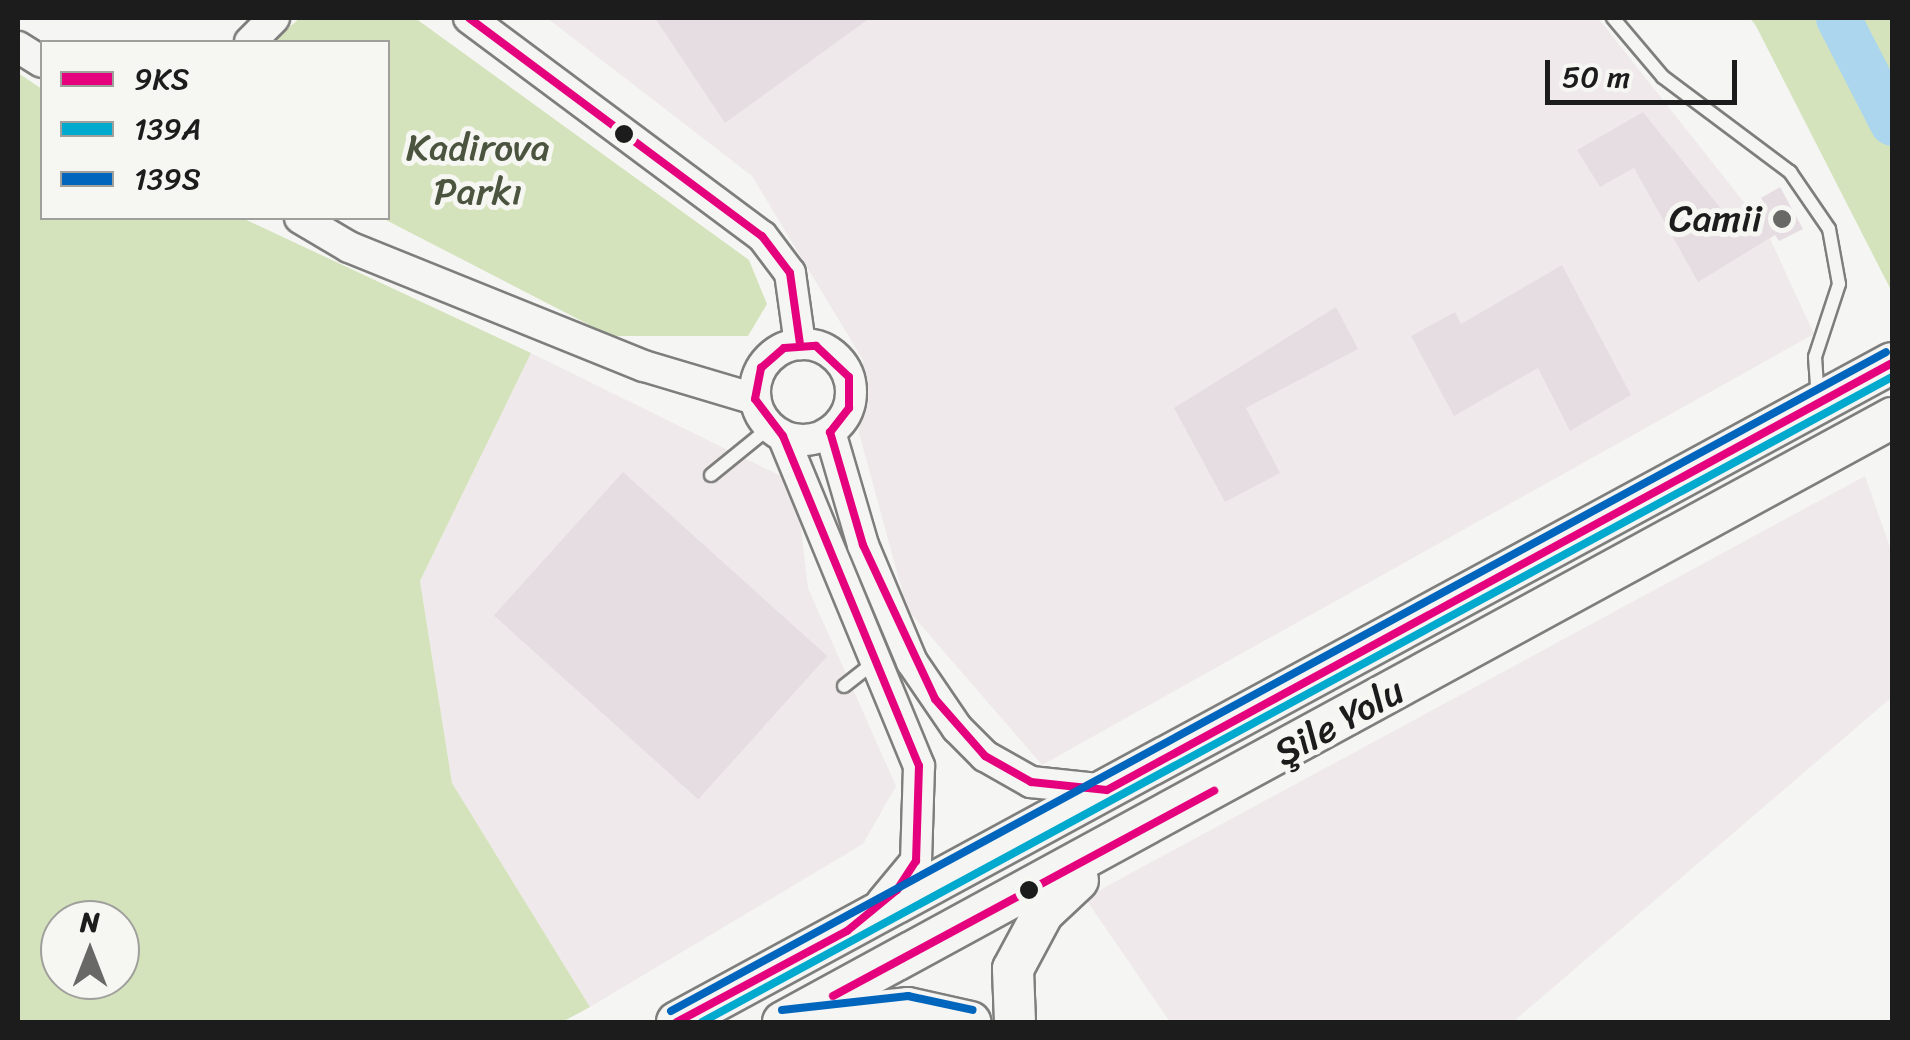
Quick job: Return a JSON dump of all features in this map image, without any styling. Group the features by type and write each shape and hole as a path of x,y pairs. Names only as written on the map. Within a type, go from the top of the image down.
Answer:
{"highway":[{"name":"Şile Yolu","path":"677,1022 1892,363"},
{"name":"Şile Yolu","path":"786,1021 1114,846 1892,418"},
{"path":"1015,1022 1013,969 1044,913 1114,846"},
{"path":"786,1021 908,1008 970,1022"}],"street":[{"path":"252,40 274,18"},
{"path":"470,18 762,236 790,274 800,344"},
{"path":"18,47 40,61"},
{"path":"303,220 349,247 644,366 755,399 776,431 919,766 922,810 916,860 898,890 847,931"},
{"path":"755,399 771,356 800,344 830,352 849,376 849,408 830,432"},
{"path":"776,431 830,432"},
{"path":"830,432 877,579 912,662 946,714 984,756 1030,782 1107,790"}],"lane":[{"path":"1613,18 1662,77 1790,172 1829,230 1839,284 1815,357 1820,404"},
{"path":"711,475 776,431"},
{"path":"844,686 875,662"}],"shaded area":[{"path":"547,18 1598,18 1766,230 1814,334 1042,765 907,609 859,433 863,360 752,176"},
{"path":"531,353 785,478 797,494 808,588 896,786 863,844 590,1007 452,783 420,581"},
{"path":"1865,476 1892,553 1892,697 1513,1022 1170,1022 1085,898"}],"green space":[{"name":"Kadirova Parkı","path":"300,18 415,18 749,260 767,304 748,336 611,336 386,220 390,220 390,40 274,40"},
{"path":"1750,18 1892,18 1892,292 1756,26"},
{"path":"18,73 40,88 40,220 246,220 531,353 420,581 452,783 590,1007 562,1022 18,1022"}],"building":[{"path":"655,18 870,18 725,123"},
{"path":"1643,112 1734,225 1766,207 1761,198 1780,187 1803,229 1779,241 1775,235 1698,282 1634,168 1600,187 1577,150"},
{"path":"1562,265 1631,395 1570,431 1538,368 1454,416 1411,336 1455,312 1461,324"},
{"path":"1336,307 1358,349 1246,408 1280,473 1225,502 1174,408"},
{"path":"623,472 827,656 698,799 494,615"}],"waterway":[{"path":"1838,18 1892,123"}],"transit line":[{"name":"9KS","path":"469,18 762,236 790,273 800,344"},
{"name":"9KS","path":"677,1022 847,931 897,890 916,861 919,766 783,436 755,399 761,368 784,348 816,346 849,377 849,408 830,432 863,545 935,699 985,756 1031,782 1107,790 1892,363"},
{"name":"139S","path":"671,1011 1886,352"},
{"name":"139A","path":"702,1022 1892,377"},
{"name":"9KS","path":"833,996 1214,791"},
{"name":"139S","path":"782,1010 908,996 973,1010"}],"place":[{"name":"Camii","path":"1782,219"}]}
